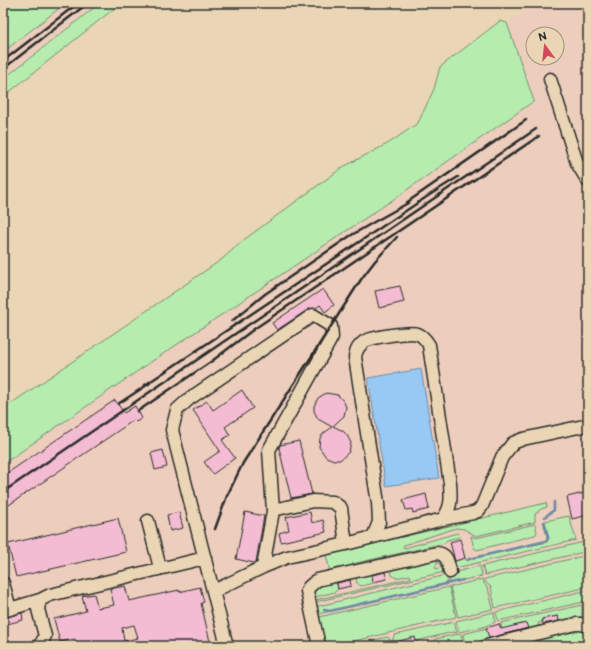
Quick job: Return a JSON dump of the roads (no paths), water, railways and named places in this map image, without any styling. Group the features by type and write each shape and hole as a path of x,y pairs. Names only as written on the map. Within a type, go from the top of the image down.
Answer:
{"lane":[{"path":"550,79 577,163 588,181"},
{"path":"228,646 172,430 177,410 189,399 313,315 331,326 332,337 268,450 273,510 263,567"},
{"path":"373,537 379,522 378,503 355,357 356,351 360,346 372,339 406,332 420,335 426,339 429,345 450,483 451,502 448,511 442,519"},
{"path":"214,591 287,557 346,544 442,519 467,515 478,511 482,506 502,457 513,443 523,439 588,425"},
{"path":"273,510 313,501 333,502 341,508 346,544"},
{"path":"148,520 160,568"},
{"path":"319,646 307,591 309,587 317,580 437,553 444,554 450,572"},
{"path":"3,583 7,610 40,600 50,595 205,558"},
{"path":"38,646 41,644 45,636 38,609 40,600"},
{"path":"486,646 576,624 588,626"}],"water":[{"path":"421,369 439,478 386,486 368,378"}],"waterway":[{"path":"545,517 554,510 554,502"},
{"path":"468,560 546,541 548,538 544,522"},
{"path":"324,610 330,611 463,580"}],"railway":[{"path":"3,61 78,3"},
{"path":"3,69 88,3"},
{"path":"406,203 526,120"},
{"path":"3,492 536,129"},
{"path":"138,411 212,361 254,329 539,136"},
{"path":"145,385 458,177"},
{"path":"232,321 265,294 350,236 408,203"},
{"path":"215,529 227,496 243,463 362,278 397,237"},
{"path":"118,404 150,383"}]}
